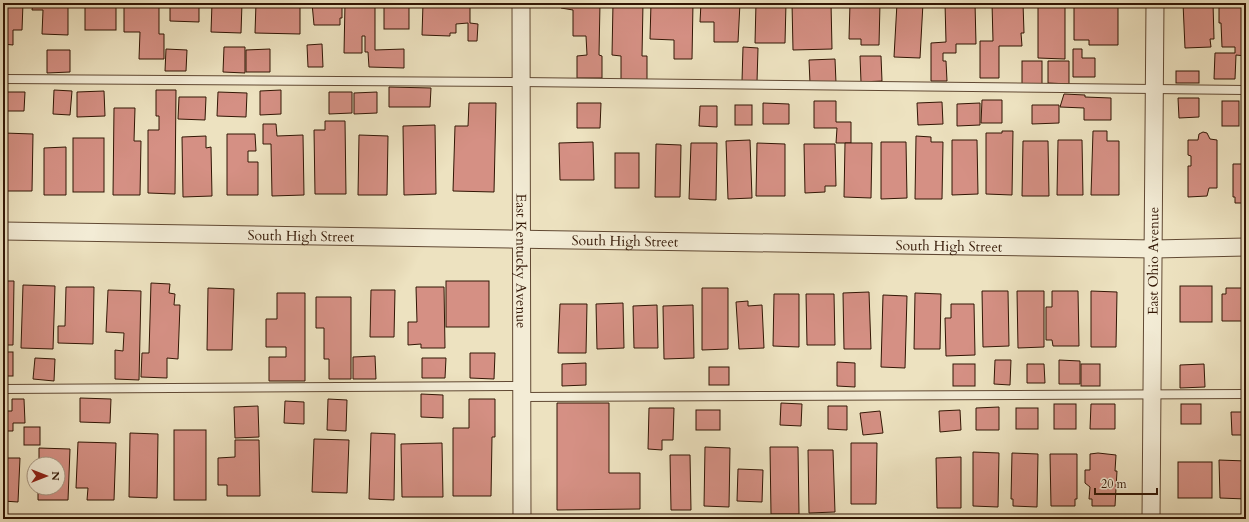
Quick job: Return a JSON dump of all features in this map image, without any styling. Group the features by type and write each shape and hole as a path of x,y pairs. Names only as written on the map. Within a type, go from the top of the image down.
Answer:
{"street":[{"name":"East Kentucky Avenue","path":"521,3 522,519"},
{"name":"East Ohio Avenue","path":"1151,519 1156,3"},
{"name":"South High Street","path":"3,232 1154,248 1246,247"}],"lane":[{"path":"3,79 521,82 1246,90"},
{"path":"3,389 1153,395 1246,394"}],"building":[{"path":"3,3 23,3 22,30 13,30 13,45 3,44"},
{"path":"33,3 68,3 68,35 42,34 43,10 32,10"},
{"path":"85,3 116,3 116,30 85,30"},
{"path":"124,3 159,3 159,34 164,34 164,59 139,59 140,32 124,32"},
{"path":"170,3 199,3 199,22 170,21"},
{"path":"212,3 242,3 241,33 211,32"},
{"path":"256,3 300,3 300,34 255,33"},
{"path":"312,3 342,3 342,18 340,18 340,25 314,25"},
{"path":"345,3 375,3 375,50 404,49 404,68 369,67 368,52 365,52 365,36 362,36 362,53 344,53"},
{"path":"384,3 409,3 409,29 384,29"},
{"path":"423,3 470,3 470,23 478,24 477,41 468,41 468,23 456,24 456,33 450,33 450,36 422,35"},
{"path":"561,3 600,3 599,55 602,56 602,78 577,78 577,56 587,55 586,36 573,36 573,10 561,8"},
{"path":"613,3 643,3 642,56 647,56 647,81 621,80 621,56 612,55"},
{"path":"651,3 693,3 692,59 674,59 674,40 650,39"},
{"path":"701,3 740,3 738,42 714,42 714,22 700,22"},
{"path":"756,3 786,3 785,43 755,43"},
{"path":"792,3 831,3 832,49 793,50"},
{"path":"850,3 880,3 879,45 861,45 861,39 849,39"},
{"path":"897,3 923,3 920,58 894,57"},
{"path":"945,3 975,3 976,44 956,44 956,53 943,53 943,61 946,61 947,81 931,81 931,43 946,42"},
{"path":"992,3 1023,3 1024,33 1021,33 1022,46 999,46 999,78 980,78 980,41 993,41"},
{"path":"1038,3 1065,3 1065,59 1038,58"},
{"path":"1074,3 1118,3 1118,45 1089,45 1089,40 1074,40"},
{"path":"1183,3 1213,3 1214,39 1210,39 1211,47 1185,48"},
{"path":"1246,3 1246,56 1236,55 1235,79 1214,79 1215,53 1235,53 1235,47 1222,47 1221,23 1219,23 1219,4"},
{"path":"322,44 323,67 308,67 307,45"},
{"path":"224,47 245,47 245,73 223,72"},
{"path":"743,47 758,48 757,82 742,81"},
{"path":"166,49 187,50 186,71 165,71"},
{"path":"270,49 270,72 246,72 246,50"},
{"path":"1073,49 1082,49 1082,58 1095,58 1095,77 1073,77"},
{"path":"47,50 70,50 70,72 47,73"},
{"path":"860,56 881,56 882,81 861,82"},
{"path":"835,59 836,83 810,83 809,60"},
{"path":"1022,61 1042,61 1042,84 1022,84"},
{"path":"1048,61 1069,61 1069,84 1048,83"},
{"path":"1176,71 1199,71 1199,83 1176,83"},
{"path":"389,87 431,88 430,107 389,107"},
{"path":"54,90 72,91 70,115 53,114"},
{"path":"156,90 176,90 175,194 148,193 148,130 159,130 159,116 156,116"},
{"path":"281,90 281,114 260,115 260,91"},
{"path":"104,91 105,116 77,117 77,92"},
{"path":"3,92 25,92 24,111 3,111"},
{"path":"218,92 247,93 246,117 217,116"},
{"path":"329,92 352,92 352,113 329,114"},
{"path":"377,92 377,113 354,114 354,93"},
{"path":"1064,94 1085,95 1085,97 1111,98 1111,120 1084,120 1084,108 1060,107"},
{"path":"179,97 206,97 205,120 178,119"},
{"path":"1178,98 1199,98 1199,117 1179,118"},
{"path":"982,100 1002,100 1002,123 981,123"},
{"path":"814,101 836,101 836,122 851,122 851,143 836,143 837,128 814,128"},
{"path":"1222,101 1239,101 1239,126 1222,126"},
{"path":"942,102 943,124 918,125 917,103"},
{"path":"469,103 496,103 494,192 453,191 455,126 468,126"},
{"path":"577,103 601,103 600,128 577,128"},
{"path":"763,103 789,104 789,124 763,124"},
{"path":"980,103 980,125 957,126 957,104"},
{"path":"735,105 752,105 752,125 735,125"},
{"path":"1032,105 1059,105 1059,123 1032,124"},
{"path":"700,106 717,106 717,127 699,126"},
{"path":"114,108 135,108 134,141 141,141 140,195 113,195"},
{"path":"325,121 345,121 346,194 315,194 314,130 325,130"},
{"path":"263,124 276,124 277,136 303,135 304,195 272,196 271,144 263,144"},
{"path":"435,125 436,194 404,195 403,126"},
{"path":"1002,131 1013,131 1012,195 986,194 986,133 1002,133"},
{"path":"1093,131 1107,131 1107,141 1119,141 1119,195 1091,195"},
{"path":"1203,132 1207,133 1210,139 1217,140 1217,188 1209,188 1207,196 1188,197 1188,166 1191,166 1191,156 1188,155 1188,140 1198,140 1199,134"},
{"path":"4,133 33,134 32,191 3,191"},
{"path":"227,134 255,134 256,151 248,151 248,162 258,162 258,195 227,195"},
{"path":"359,135 388,136 387,195 358,195"},
{"path":"206,136 206,148 211,147 212,196 183,197 182,137"},
{"path":"916,136 931,137 931,142 943,142 942,199 915,199"},
{"path":"73,138 104,138 104,192 73,192"},
{"path":"750,140 752,198 728,199 726,141"},
{"path":"952,140 977,140 978,194 952,195"},
{"path":"1058,140 1082,140 1083,195 1057,195"},
{"path":"1023,141 1048,141 1049,196 1022,196"},
{"path":"593,142 594,180 560,180 559,143"},
{"path":"881,142 906,142 907,198 881,199"},
{"path":"691,143 717,143 716,200 689,199"},
{"path":"757,143 785,144 785,196 756,196"},
{"path":"845,143 872,143 871,198 844,197"},
{"path":"656,144 681,145 680,197 655,197"},
{"path":"804,144 835,144 836,186 825,186 825,192 805,193"},
{"path":"66,147 66,195 44,195 44,148"},
{"path":"615,153 639,153 639,188 615,188"},
{"path":"1233,164 1246,164 1246,203 1235,203 1235,197 1233,197"},
{"path":"3,281 14,281 13,345 3,345"},
{"path":"446,281 489,281 489,327 446,327"},
{"path":"151,283 170,284 169,293 175,294 174,305 180,305 178,359 167,358 167,378 141,377 142,353 149,353"},
{"path":"23,285 55,286 53,349 21,348"},
{"path":"1180,286 1212,286 1212,322 1180,322"},
{"path":"66,287 94,287 93,344 58,343 58,326 65,326"},
{"path":"416,287 444,287 445,348 421,348 421,344 408,345 408,322 417,322"},
{"path":"208,288 234,289 232,350 207,350"},
{"path":"702,288 728,288 728,349 702,350"},
{"path":"1226,288 1246,288 1246,321 1222,321 1222,294 1226,294"},
{"path":"108,290 141,291 139,380 115,379 115,350 123,351 124,333 106,332"},
{"path":"371,290 395,290 394,337 370,337"},
{"path":"982,291 1008,291 1009,346 983,347"},
{"path":"1017,291 1044,291 1044,347 1018,348"},
{"path":"1052,291 1078,291 1079,346 1053,346 1052,340 1046,340 1046,307 1052,307"},
{"path":"1091,291 1117,292 1116,347 1091,347"},
{"path":"869,292 871,349 844,349 843,293"},
{"path":"277,293 305,293 305,381 269,381 269,357 286,357 286,347 266,347 266,319 277,319"},
{"path":"915,293 941,294 940,349 914,349"},
{"path":"774,294 799,294 799,347 773,346"},
{"path":"806,294 834,294 835,345 807,345"},
{"path":"883,295 907,296 905,368 881,367"},
{"path":"316,297 351,297 351,379 329,379 329,359 324,359 324,328 316,328"},
{"path":"748,301 748,306 762,305 764,348 739,349 736,302"},
{"path":"623,303 624,348 597,349 596,304"},
{"path":"560,304 587,304 586,353 558,353"},
{"path":"951,304 974,304 975,355 946,356 945,318 951,318"},
{"path":"657,305 658,348 634,348 633,306"},
{"path":"693,305 694,358 664,359 663,306"},
{"path":"3,352 13,352 13,376 3,376"},
{"path":"470,353 495,353 494,379 470,378"},
{"path":"375,356 376,379 353,379 353,357"},
{"path":"35,358 55,359 54,381 33,379"},
{"path":"422,358 446,358 445,378 422,378"},
{"path":"995,360 1011,360 1010,385 994,384"},
{"path":"1059,360 1080,361 1080,384 1059,384"},
{"path":"837,362 855,363 855,387 837,386"},
{"path":"586,363 586,385 562,386 562,364"},
{"path":"953,364 975,364 975,386 953,386"},
{"path":"1027,364 1044,364 1045,383 1027,383"},
{"path":"1081,364 1100,364 1100,386 1081,386"},
{"path":"1204,364 1205,387 1180,388 1180,365"},
{"path":"709,367 729,367 729,385 709,385"},
{"path":"421,394 443,395 443,418 421,417"},
{"path":"80,398 111,399 110,423 80,422"},
{"path":"12,399 24,399 25,423 13,423 13,431 4,431 4,411 12,411"},
{"path":"328,399 347,400 346,431 327,430"},
{"path":"469,399 495,399 495,437 492,437 491,496 453,496 453,428 469,428"},
{"path":"285,401 304,402 304,424 284,423"},
{"path":"557,403 609,403 609,473 640,473 640,509 557,510"},
{"path":"781,403 802,404 801,426 780,425"},
{"path":"1054,404 1076,404 1076,429 1054,429"},
{"path":"1091,404 1115,404 1115,429 1090,429"},
{"path":"1181,404 1201,404 1201,424 1181,424"},
{"path":"258,406 259,437 235,438 234,407"},
{"path":"828,406 847,406 847,430 828,429"},
{"path":"999,407 999,430 976,430 976,408"},
{"path":"649,408 674,408 673,440 662,440 662,450 648,449"},
{"path":"1016,408 1038,408 1038,429 1016,429"},
{"path":"696,410 720,410 720,430 696,430"},
{"path":"960,410 961,430 940,432 939,411"},
{"path":"880,411 883,433 863,435 860,413"},
{"path":"1231,412 1246,412 1246,435 1232,435"},
{"path":"24,427 40,427 40,445 24,445"},
{"path":"174,430 206,430 206,500 174,500"},
{"path":"130,433 158,434 157,498 129,497"},
{"path":"371,433 395,434 394,500 369,499"},
{"path":"314,439 349,440 347,493 312,492"},
{"path":"235,440 259,440 260,496 227,496 227,485 218,485 218,458 235,457"},
{"path":"78,442 116,443 114,500 87,500 88,488 76,488"},
{"path":"442,443 443,497 402,497 401,444"},
{"path":"851,443 877,443 876,504 851,504"},
{"path":"705,447 730,448 729,507 704,506"},
{"path":"770,447 798,447 799,514 771,514"},
{"path":"39,448 70,449 68,500 38,500 38,496 66,496 66,456 39,456"},
{"path":"808,450 833,450 835,512 809,513"},
{"path":"973,452 999,453 998,507 973,506"},
{"path":"1012,453 1038,454 1037,507 1013,506 1013,499 1011,499"},
{"path":"1098,453 1116,455 1115,471 1117,471 1115,506 1092,506 1092,499 1089,499 1090,487 1085,483 1085,470 1090,470 1090,454"},
{"path":"1050,454 1077,454 1077,499 1075,499 1075,506 1051,506"},
{"path":"670,455 690,455 691,510 671,510"},
{"path":"961,457 961,508 937,508 936,458"},
{"path":"3,458 20,458 18,502 3,501"},
{"path":"1219,460 1246,461 1246,499 1220,498"},
{"path":"1178,462 1212,462 1212,498 1178,498"},
{"path":"738,469 763,470 762,502 737,501"}]}
